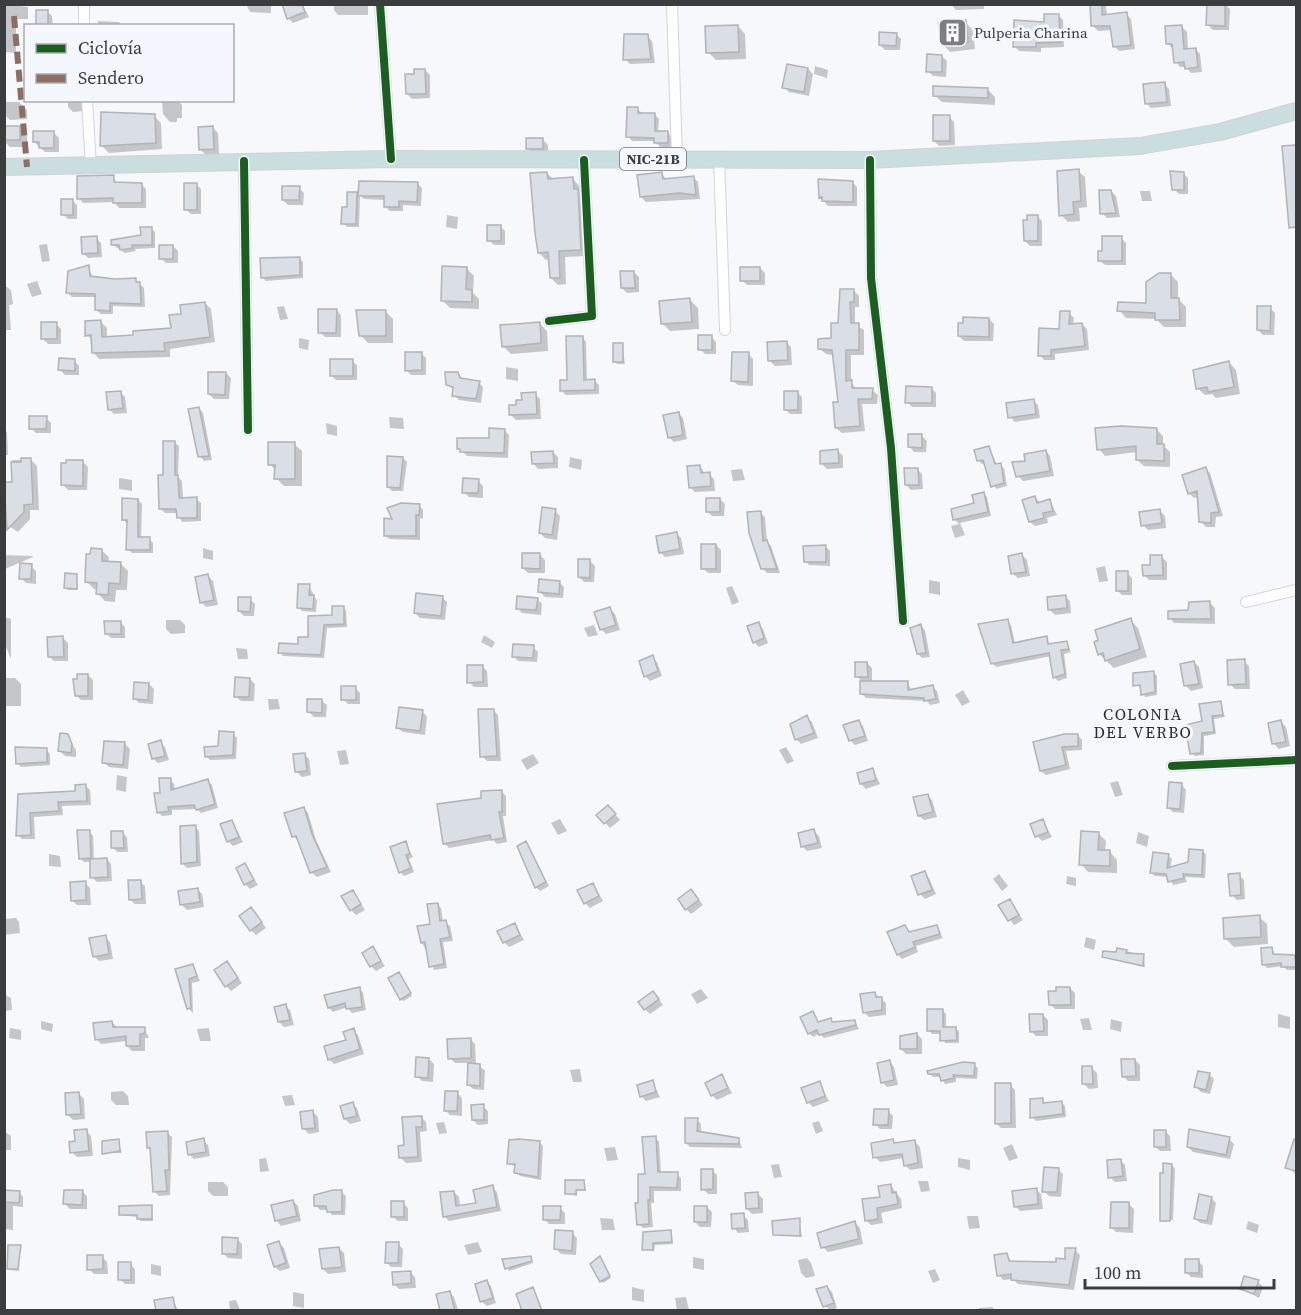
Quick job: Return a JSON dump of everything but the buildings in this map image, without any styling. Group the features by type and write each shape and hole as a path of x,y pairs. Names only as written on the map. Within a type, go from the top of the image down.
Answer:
{"highway":[{"name":"NIC-21B","path":"4,167 391,159 870,160 1140,146 1220,132 1296,111"}],"street":[{"path":"84,4 84,24"},
{"path":"380,4 391,159"},
{"path":"672,4 677,158"},
{"path":"87,102 91,167"},
{"path":"719,158 725,330"},
{"path":"549,321 592,316 584,160"},
{"path":"870,160 871,278 891,448 903,621"},
{"path":"244,161 248,430"},
{"path":"1246,602 1296,590"},
{"path":"1172,766 1296,760"}],"marked path":[{"path":"14,16 27,167"}],"cycle path":[{"path":"380,4 391,159"},
{"path":"549,321 592,316 584,160"},
{"path":"870,160 871,278 891,448 903,621"},
{"path":"244,161 248,430"},
{"path":"1172,766 1296,760"}],"place":[{"name":"Pulperia Charina","path":"953,32"}],"district":[{"name":"COLONIA DEL VERBO","path":"1143,723"}]}
